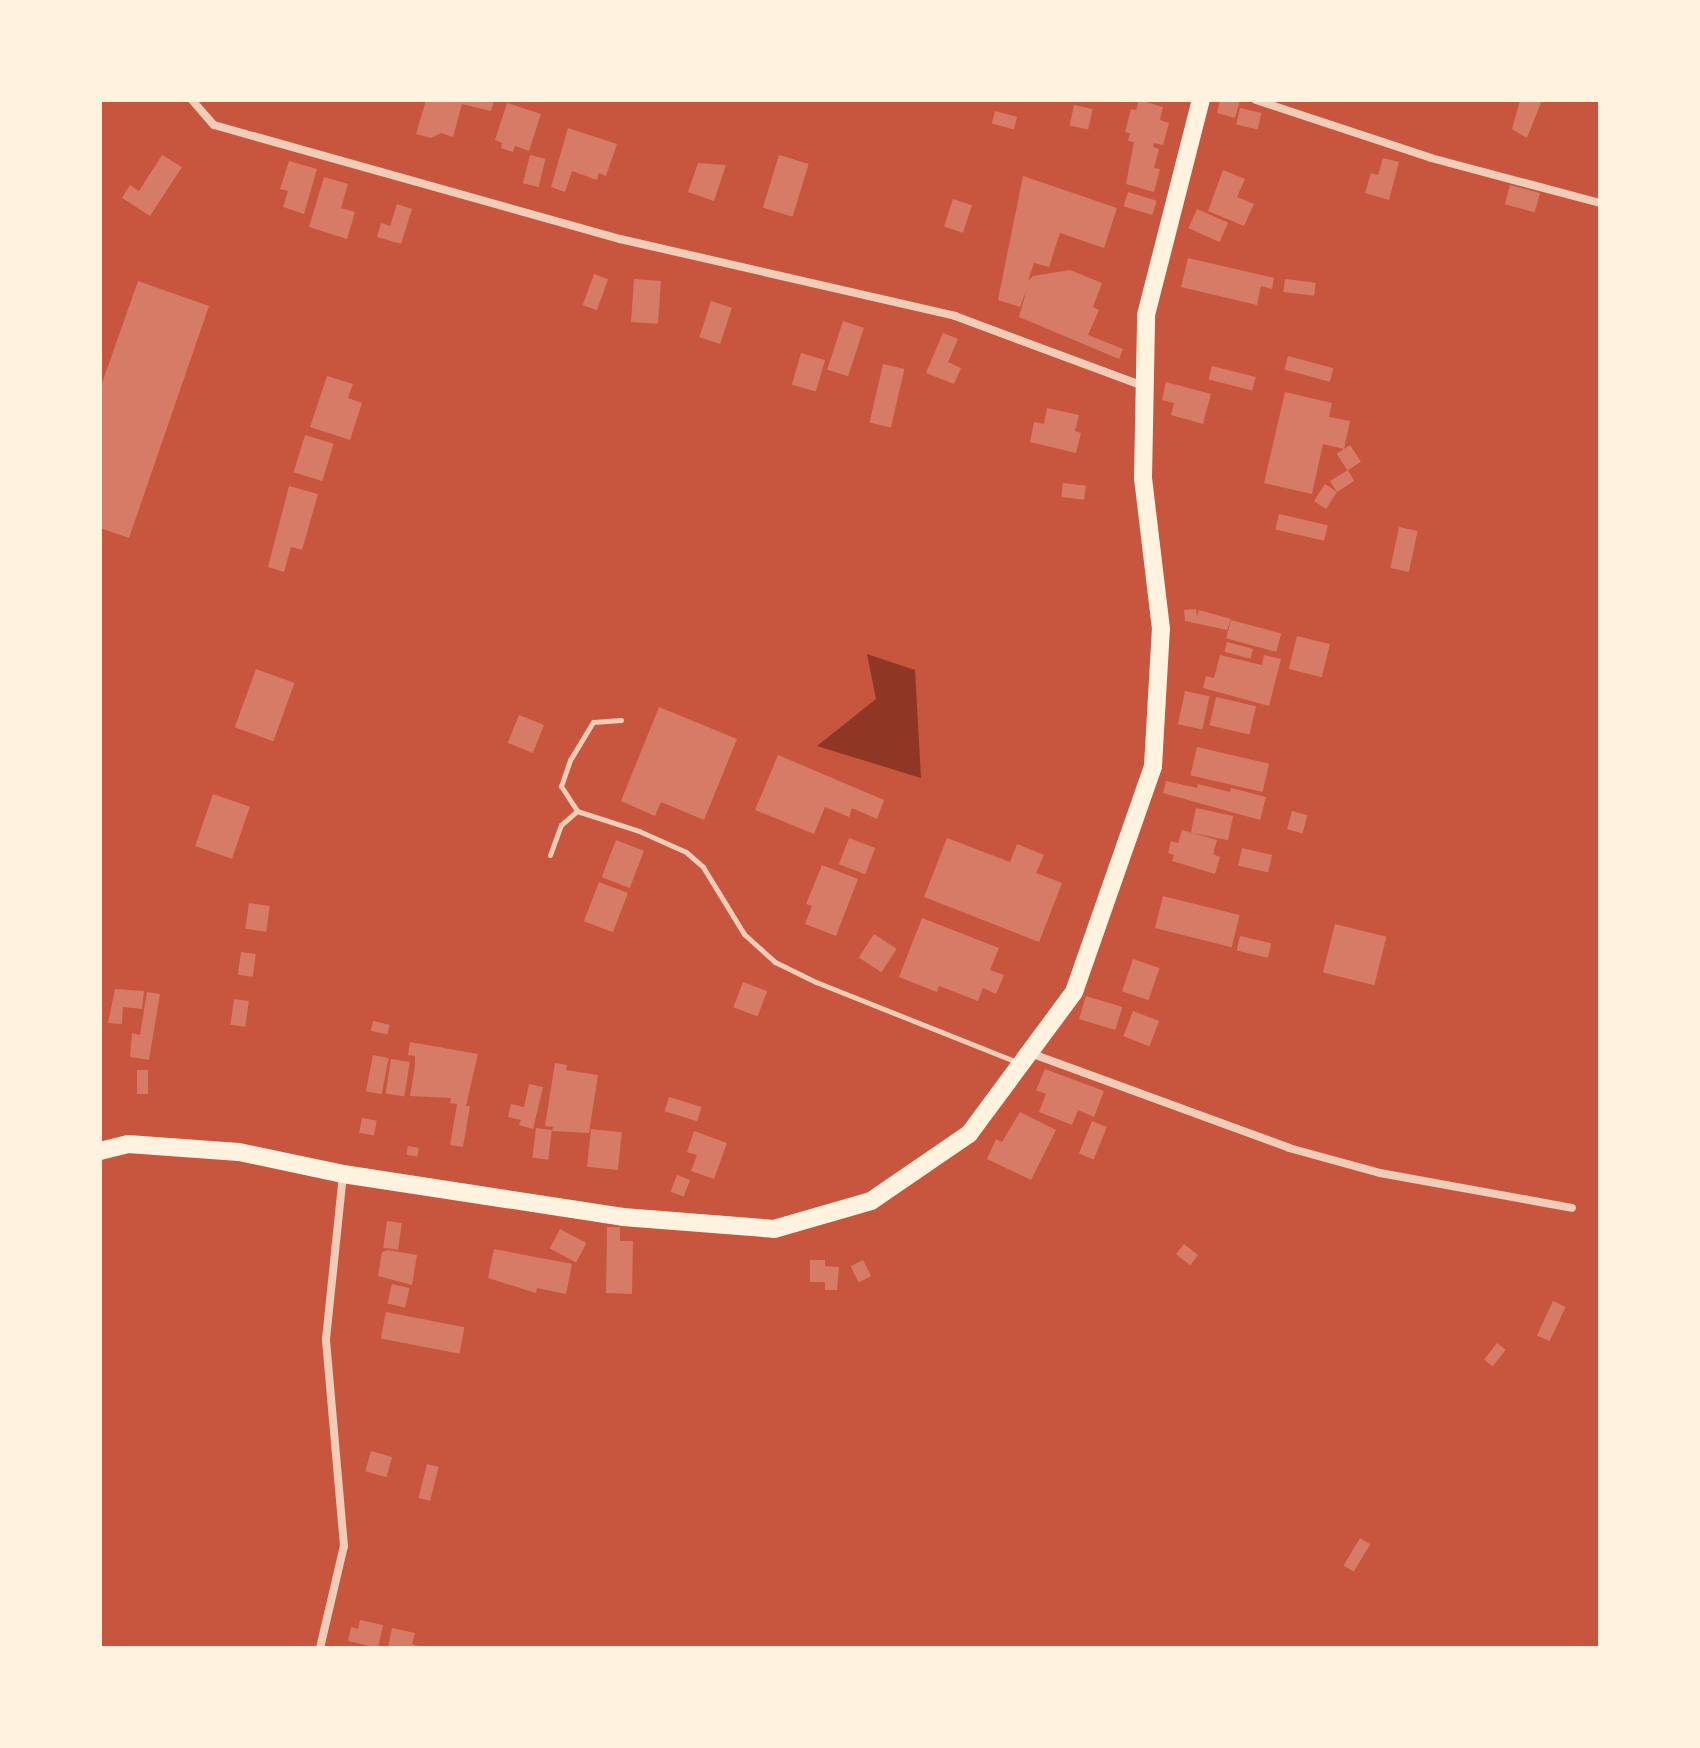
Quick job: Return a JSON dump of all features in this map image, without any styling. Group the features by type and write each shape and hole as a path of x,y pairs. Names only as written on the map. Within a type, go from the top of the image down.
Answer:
{"highway":[{"path":"100,1151 128,1144 239,1152 343,1174 623,1217 774,1229 871,1201 969,1134 1074,992 1153,766 1161,629 1143,478 1146,315 1201,100"}],"street":[{"path":"192,100 214,125 620,239 955,316 1144,387"},
{"path":"1256,100 1431,158 1600,203"},
{"path":"1025,1058 1304,1152 1380,1173 1572,1208"},
{"path":"320,1648 344,1546 326,1339 343,1174"}],"lane":[{"path":"621,720 593,722 575,750 561,786 577,811 639,831 686,852 703,867 744,934 775,962 816,982 1025,1058"},
{"path":"550,855 561,825 577,811"}],"shaded area":[{"path":"867,654 915,670 921,778 817,746 876,699"}],"building":[{"path":"426,100 494,100 491,111 462,104 453,137 441,133 431,138 416,134"},
{"path":"1139,100 1163,107 1160,120 1169,123 1163,145 1154,143 1153,147 1159,149 1154,168 1160,169 1154,192 1126,184 1134,142 1128,141 1130,133 1125,132 1131,109 1136,110"},
{"path":"1220,100 1240,100 1235,118 1217,113"},
{"path":"1520,100 1542,100 1527,138 1512,129"},
{"path":"507,103 541,114 529,151 515,146 513,152 501,148 502,143 495,140"},
{"path":"1074,105 1093,109 1088,129 1070,126"},
{"path":"1240,108 1261,113 1258,130 1236,125"},
{"path":"995,111 1017,117 1014,130 992,124"},
{"path":"568,128 617,144 606,176 599,173 597,180 572,171 565,192 551,187"},
{"path":"162,155 182,167 150,216 122,198 130,185 139,191"},
{"path":"530,155 546,159 539,187 523,183"},
{"path":"779,155 809,164 793,217 763,208"},
{"path":"1383,158 1399,162 1389,200 1365,193 1371,173 1378,175"},
{"path":"289,161 317,169 304,214 283,207 288,191 280,189"},
{"path":"698,163 726,165 714,201 688,192"},
{"path":"1223,170 1245,179 1237,197 1254,204 1244,226 1208,211"},
{"path":"1023,176 1117,208 1104,248 1060,233 1049,267 1034,263 1028,281 1033,276 1070,270 1102,283 1093,307 1099,310 1088,335 1123,349 1119,359 1019,317 1027,288 1020,307 998,300"},
{"path":"324,177 348,184 341,208 355,212 347,239 309,227"},
{"path":"1510,185 1540,193 1535,212 1505,204"},
{"path":"1128,192 1157,201 1152,215 1124,206"},
{"path":"953,199 972,205 963,233 944,227"},
{"path":"397,204 412,209 401,244 377,237 381,223 390,226"},
{"path":"1197,209 1228,223 1220,242 1188,228"},
{"path":"1188,258 1274,278 1272,289 1261,286 1257,305 1181,287"},
{"path":"594,274 608,279 597,310 583,305"},
{"path":"634,279 661,281 658,324 631,322"},
{"path":"1285,279 1316,283 1314,296 1283,292"},
{"path":"138,281 209,306 129,538 100,528 100,389"},
{"path":"711,301 732,308 720,344 699,337"},
{"path":"843,321 864,328 848,376 827,370"},
{"path":"943,333 958,339 948,362 961,368 954,384 926,373"},
{"path":"801,353 825,360 816,392 792,385"},
{"path":"1288,356 1333,368 1330,382 1284,370"},
{"path":"883,364 904,369 891,427 870,422"},
{"path":"1212,366 1256,377 1252,390 1209,380"},
{"path":"327,376 353,384 348,398 362,403 350,440 310,427"},
{"path":"1166,382 1211,394 1203,424 1171,415 1174,403 1162,400"},
{"path":"1285,392 1332,403 1329,417 1350,421 1344,449 1323,444 1312,494 1264,483"},
{"path":"1047,408 1079,415 1075,431 1081,433 1076,453 1030,442 1034,422 1044,424"},
{"path":"305,435 334,444 322,481 294,472"},
{"path":"1350,445 1361,462 1347,470 1337,454"},
{"path":"1348,470 1354,481 1337,492 1330,481"},
{"path":"1063,483 1086,486 1084,500 1061,497"},
{"path":"1325,484 1337,492 1326,509 1314,501"},
{"path":"289,486 318,494 302,550 291,547 284,572 268,567"},
{"path":"1279,514 1328,525 1324,541 1275,530"},
{"path":"1399,527 1418,531 1409,572 1390,568"},
{"path":"1196,609 1197,617 1199,610 1231,619 1227,630 1185,621 1184,610"},
{"path":"1231,620 1281,633 1276,652 1226,638"},
{"path":"1297,636 1330,644 1322,677 1289,669"},
{"path":"1227,642 1253,649 1250,659 1224,652"},
{"path":"1220,655 1262,665 1264,655 1281,659 1269,706 1203,688 1206,676 1214,678"},
{"path":"256,669 295,683 273,741 235,727"},
{"path":"1185,691 1209,696 1202,729 1178,724"},
{"path":"1216,697 1256,706 1249,734 1209,725"},
{"path":"659,707 737,739 704,820 661,802 655,816 621,801"},
{"path":"519,715 544,725 533,753 508,743"},
{"path":"1197,747 1269,764 1263,792 1190,775"},
{"path":"778,755 884,800 877,819 852,808 849,817 825,807 814,834 755,810"},
{"path":"1166,781 1197,788 1198,784 1230,792 1231,788 1266,797 1260,820 1163,793"},
{"path":"213,794 250,807 232,859 195,846"},
{"path":"1196,808 1233,816 1228,840 1191,832"},
{"path":"1292,811 1307,815 1303,833 1287,829"},
{"path":"1182,830 1217,840 1213,854 1220,857 1215,874 1172,861 1174,855 1168,853 1171,841 1178,843"},
{"path":"849,838 875,848 865,874 839,864"},
{"path":"947,838 1010,862 1017,844 1044,855 1036,873 1062,883 1039,942 924,897"},
{"path":"616,840 644,851 630,888 602,877"},
{"path":"1242,848 1272,855 1268,873 1238,866"},
{"path":"822,865 858,879 836,936 805,924 812,906 806,904"},
{"path":"599,882 628,893 613,932 584,921"},
{"path":"1163,896 1240,915 1232,947 1155,928"},
{"path":"249,903 270,906 266,932 245,929"},
{"path":"922,918 999,948 990,970 1004,975 996,994 983,988 978,1001 939,986 937,992 899,977"},
{"path":"1335,924 1386,937 1374,985 1323,973"},
{"path":"874,934 897,949 881,972 859,957"},
{"path":"1240,936 1271,943 1268,958 1237,951"},
{"path":"241,952 256,954 253,977 238,975"},
{"path":"1133,959 1159,968 1148,1000 1122,991"},
{"path":"743,982 767,991 758,1017 733,1007"},
{"path":"115,989 144,991 142,1009 123,1007 122,1024 108,1023"},
{"path":"147,992 160,994 149,1060 130,1057 132,1033 140,1035"},
{"path":"1086,996 1122,1007 1115,1030 1079,1019"},
{"path":"234,999 249,1001 245,1027 230,1025"},
{"path":"1133,1011 1159,1021 1149,1046 1123,1036"},
{"path":"373,1021 390,1025 387,1035 371,1031"},
{"path":"410,1042 478,1054 466,1106 470,1106 463,1147 450,1145 457,1104 450,1103 451,1098 410,1096 415,1056 408,1055"},
{"path":"373,1055 389,1058 382,1094 366,1091"},
{"path":"391,1059 410,1062 404,1097 386,1094"},
{"path":"555,1063 567,1065 566,1070 598,1075 589,1133 552,1131 553,1127 545,1126"},
{"path":"1045,1069 1104,1091 1094,1117 1078,1110 1072,1125 1039,1112 1046,1094 1036,1090"},
{"path":"137,1070 148,1070 148,1094 137,1094"},
{"path":"529,1084 543,1087 533,1129 519,1125 521,1120 508,1117 511,1104 524,1107"},
{"path":"669,1097 702,1107 697,1121 665,1111"},
{"path":"1020,1112 1056,1130 1031,1180 987,1159 996,1139 1002,1142"},
{"path":"362,1118 377,1121 374,1136 359,1133"},
{"path":"1092,1121 1107,1127 1094,1159 1079,1153"},
{"path":"536,1128 552,1130 548,1160 532,1158"},
{"path":"591,1129 622,1132 618,1170 587,1167"},
{"path":"694,1131 727,1143 714,1179 691,1171 697,1155 687,1152"},
{"path":"408,1146 419,1148 417,1157 406,1155"},
{"path":"677,1175 690,1180 684,1197 671,1192"},
{"path":"387,1221 402,1223 398,1250 383,1248"},
{"path":"607,1227 620,1227 620,1241 633,1241 632,1294 606,1293"},
{"path":"560,1229 586,1243 576,1263 550,1248"},
{"path":"1184,1244 1198,1255 1190,1265 1176,1254"},
{"path":"494,1249 572,1264 566,1294 537,1288 536,1293 488,1278"},
{"path":"388,1250 417,1255 412,1285 378,1276 382,1252"},
{"path":"810,1260 825,1260 825,1266 839,1267 837,1290 825,1290 825,1282 810,1282"},
{"path":"863,1260 871,1276 859,1282 851,1266"},
{"path":"392,1284 410,1288 405,1308 388,1303"},
{"path":"1553,1301 1566,1307 1550,1341 1537,1335"},
{"path":"386,1312 465,1327 459,1354 381,1339"},
{"path":"1497,1343 1506,1350 1493,1366 1484,1360"},
{"path":"371,1451 392,1457 386,1477 365,1471"},
{"path":"427,1464 439,1467 430,1501 419,1498"},
{"path":"1360,1538 1370,1544 1354,1572 1344,1565"},
{"path":"360,1620 383,1625 378,1648 348,1641 351,1627 358,1629"},
{"path":"392,1628 415,1633 412,1644 425,1648 388,1648"}]}
